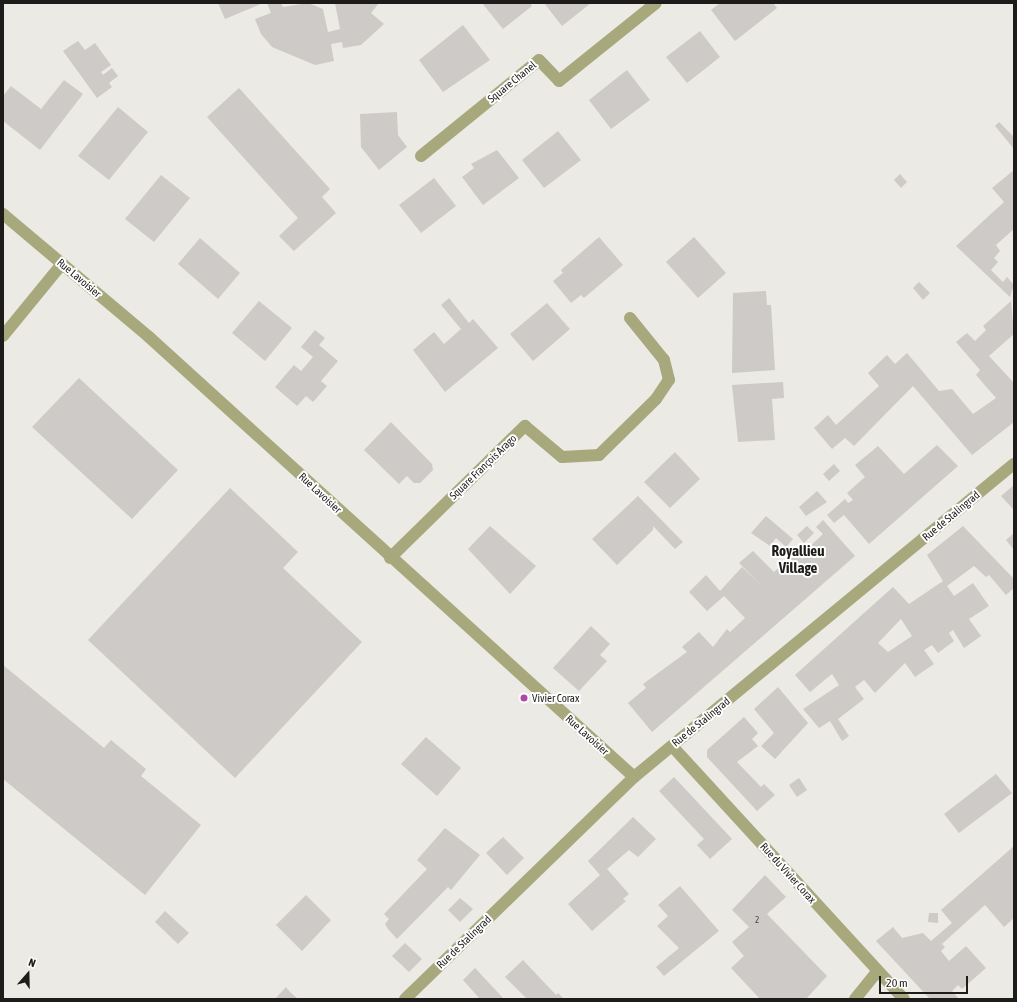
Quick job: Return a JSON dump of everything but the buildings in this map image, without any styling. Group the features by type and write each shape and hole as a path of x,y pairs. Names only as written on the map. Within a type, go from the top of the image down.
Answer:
{"street":[{"name":"Square Chanel","path":"421,156 538,60 559,81 656,3"},
{"name":"Rue Lavoisier","path":"3,214 149,337 390,558 634,777"},
{"path":"3,336 62,264"},
{"name":"Square François Arago","path":"390,558 525,426 562,457 599,456 656,399 668,380 664,360 630,318"},
{"name":"Rue de Stalingrad","path":"405,999 634,777 1014,464"},
{"name":"Rue du Vivier Corax","path":"672,746 904,999"},
{"path":"855,999 878,971"}],"place":[{"name":"Vivier Corax","path":"524,698"}],"district":[{"name":"Royallieu Village","path":"798,558"}]}
